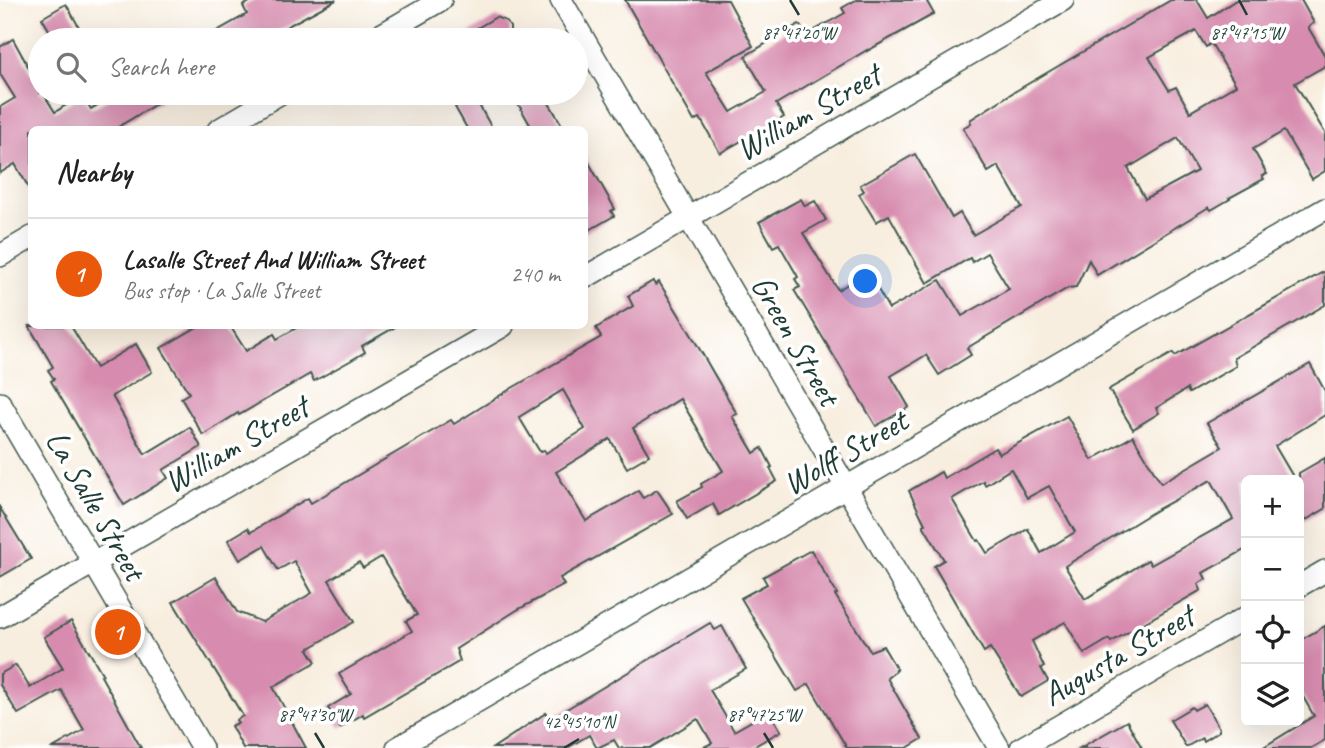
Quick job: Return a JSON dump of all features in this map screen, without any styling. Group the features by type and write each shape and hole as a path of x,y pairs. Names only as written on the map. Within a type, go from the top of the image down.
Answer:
{"street":[{"path":"393,28 442,0"},
{"name":"Green Street","path":"561,0 577,28"},
{"name":"William Street","path":"588,276 1063,0"},
{"name":"Green Street","path":"588,46 999,748"},
{"path":"225,126 261,105"},
{"name":"Wolff Street","path":"397,748 1325,209"},
{"path":"0,256 28,239"},
{"name":"William Street","path":"0,617 498,329"},
{"name":"La Salle Street","path":"0,403 202,748"},
{"path":"1304,583 1325,571"},
{"name":"Augusta Street","path":"1021,748 1241,620"}],"building":[{"path":"253,0 336,0 284,28 222,28 247,14 243,6"},
{"path":"625,0 728,0 753,46 706,72 731,112 766,92 745,56 799,24 806,35 845,13 842,8 856,0 926,0 934,14 776,104 784,117 720,153 700,118 694,121"},
{"path":"1171,0 1197,0 1208,18 1236,0 1301,0 1314,23 1308,27 1325,56 1325,66 1295,83 1325,133 1325,171 1312,179 1284,131 1253,149 1267,174 1262,176 1264,179 1211,210 1209,207 1097,275 1089,260 1076,287 1068,288 967,348 971,355 939,375 926,355 891,376 909,407 876,426 794,290 800,287 795,279 798,277 779,244 773,247 759,222 801,199 805,206 815,201 826,220 803,233 838,290 868,272 889,309 940,280 962,316 1009,289 987,253 972,262 970,258 927,283 889,215 876,222 859,194 864,191 860,185 915,154 952,218 960,213 973,235 1022,207 998,166 988,172 963,128 971,123 970,120","holes":["1196,31 1206,47 1211,43 1236,85 1190,112 1176,87 1169,90 1149,57","1178,138 1197,171 1145,199 1128,168"]},
{"path":"66,4 79,27 48,28 42,18"},
{"path":"496,17 506,21 510,27 510,28 477,28"},
{"path":"13,39 28,66 28,105 51,105 55,112 66,105 88,105 91,109 98,105 154,105 120,126 28,126 28,186 15,164 0,173 0,107 15,98 0,74 0,47"},
{"path":"479,105 491,126 466,126 455,107"},
{"path":"519,105 550,105 563,126 531,126"},
{"path":"588,161 615,209 611,211 614,216 588,231"},
{"path":"1325,271 1325,305 1234,358 1236,366 1189,393 1187,389 1156,408 1159,413 1133,429 1109,390 1111,388 1173,353 1175,356"},
{"path":"653,281 655,285 659,282 737,414 732,416 754,453 762,448 777,481 719,515 713,504 687,519 677,501 723,471 680,399 633,428 649,455 627,468 610,439 556,472 586,521 638,491 643,498 657,490 673,514 560,578 564,585 517,610 456,649 460,661 340,728 328,708 351,694 339,674 412,631 406,621 417,615 381,557 363,568 359,562 329,580 354,622 308,649 316,662 273,687 306,748 243,748 231,726 238,723 236,720 243,716 173,602 216,577 237,612 262,622 312,593 294,561 278,570 264,546 240,560 228,540 248,528 251,532 308,498 311,503 451,420 454,424 601,337 596,328 633,306 628,296","holes":["563,390 585,429 546,453 544,450 540,452 519,417"]},
{"path":"31,329 73,329 96,368 136,344 152,372 112,396 145,454 190,427 201,447 163,470 168,478 124,505 51,381 54,379 48,370 53,367"},
{"path":"194,329 232,329 246,351 274,334 277,339 295,329 392,329 362,346 365,352 350,361 314,381 310,374 203,435 181,398 189,393 161,348"},
{"path":"1310,364 1325,391 1325,415 1275,446 1292,475 1241,475 1241,552 1203,573 1206,579 1198,584 1201,590 1111,642 1109,639 1084,654 1065,622 1032,641 1048,681 1021,697 990,648 984,652 934,566 944,560 923,525 925,524 909,491 941,472 944,478 995,448 999,454 1067,416 1092,460 1133,436 1161,483 1222,447 1207,423","holes":["1011,469 1027,498 1049,486 1075,532 1041,553 1028,529 987,553 952,499 983,481 985,485","1211,480 1233,519 1151,565 1148,560 1085,599 1065,566"]},
{"path":"1325,458 1325,509 1304,521 1304,475 1299,473"},
{"path":"0,508 31,559 0,577"},
{"path":"811,550 870,651 883,646 897,670 887,678 922,739 907,748 847,748 809,684 797,691 741,598 767,584 763,577"},
{"path":"71,621 141,748 53,748 84,730 61,690 18,714 0,685 0,674 16,665 30,688 63,668 44,637"},
{"path":"710,623 715,630 722,626 746,669 710,690 734,731 769,711 781,731 751,748 702,748 712,743 698,719 650,748 619,748 614,740 597,748 589,735 567,748 493,748 546,713 550,719"},
{"path":"1325,626 1325,740 1311,748 1262,748 1296,727 1304,727 1304,722 1314,716 1304,699 1304,638"},
{"path":"1205,704 1219,731 1186,747 1170,720 1192,707 1194,710"},
{"path":"1127,721 1142,748 1080,748"}],"place":[{"name":"Lasalle Street And William Street","path":"118,632"}]}
